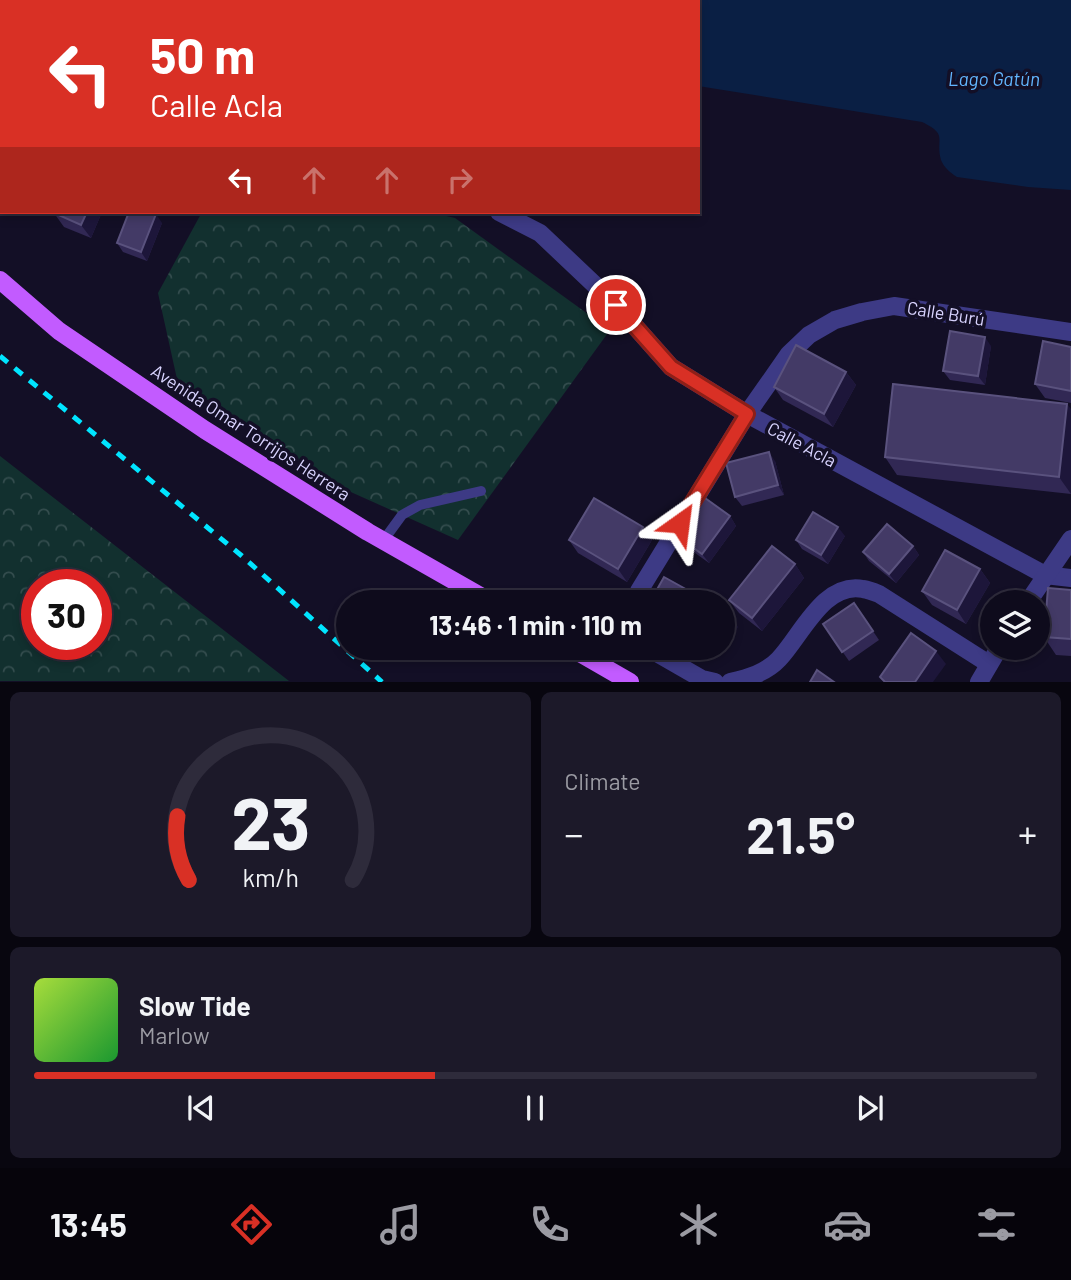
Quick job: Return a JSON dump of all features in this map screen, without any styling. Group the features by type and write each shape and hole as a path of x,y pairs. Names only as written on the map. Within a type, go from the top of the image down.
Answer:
{"main road":[{"name":"Avenida Omar Torrijos Herrera","path":"0,280 59,331 194,423 383,541 470,590"},
{"path":"592,660 630,681"}],"street":[{"name":"Calle Acla","path":"503,214 540,233 616,305 671,367 747,414 1045,575 1071,578"},
{"name":"Calle Burú","path":"640,590 747,414 789,354 809,335 835,320 894,306 1071,332"},
{"path":"1036,590 1071,539"},
{"path":"730,681 761,673 779,660 823,603 842,591 861,588 879,594 989,664"},
{"path":"669,660 702,679 715,681"},
{"path":"979,681 992,660"}],"lane":[{"path":"383,541 402,515 420,505 481,491"}],"green space":[{"path":"201,214 438,214 455,218 610,330 458,540 324,480 177,379 158,293"},
{"path":"0,456 289,681 0,681"}],"water":[{"name":"Lago Gatún","path":"700,0 1071,0 1071,190 957,177 941,160 936,130 922,122 700,86"}],"building":[{"path":"56,214 86,214 81,225"},
{"path":"128,214 156,214 141,252 117,243"},
{"path":"950,331 985,337 978,376 943,371"},
{"path":"1043,341 1071,347 1071,391 1035,384"},
{"path":"796,345 846,372 824,414 774,387"},
{"path":"893,384 1067,404 1059,477 885,457"},
{"path":"769,452 778,485 735,497 726,463"},
{"path":"594,498 643,527 618,569 569,540"},
{"path":"705,498 730,516 702,554 677,536"},
{"path":"813,512 838,527 821,555 796,540"},
{"path":"887,524 913,546 889,574 863,552"},
{"path":"772,546 795,564 752,618 735,605 735,592"},
{"path":"945,550 980,569 957,610 922,591"},
{"path":"664,577 687,590 657,590"},
{"path":"1048,588 1071,590 1071,639 1050,637 1050,590"},
{"path":"854,603 873,631 842,652 823,624"},
{"path":"911,633 936,651 915,682 885,682 880,677"},
{"path":"817,670 834,682 810,682"}],"railway":[{"path":"0,356 242,556 382,682"}],"route":[{"path":"616,305 671,367 747,414 680,523"}]}
